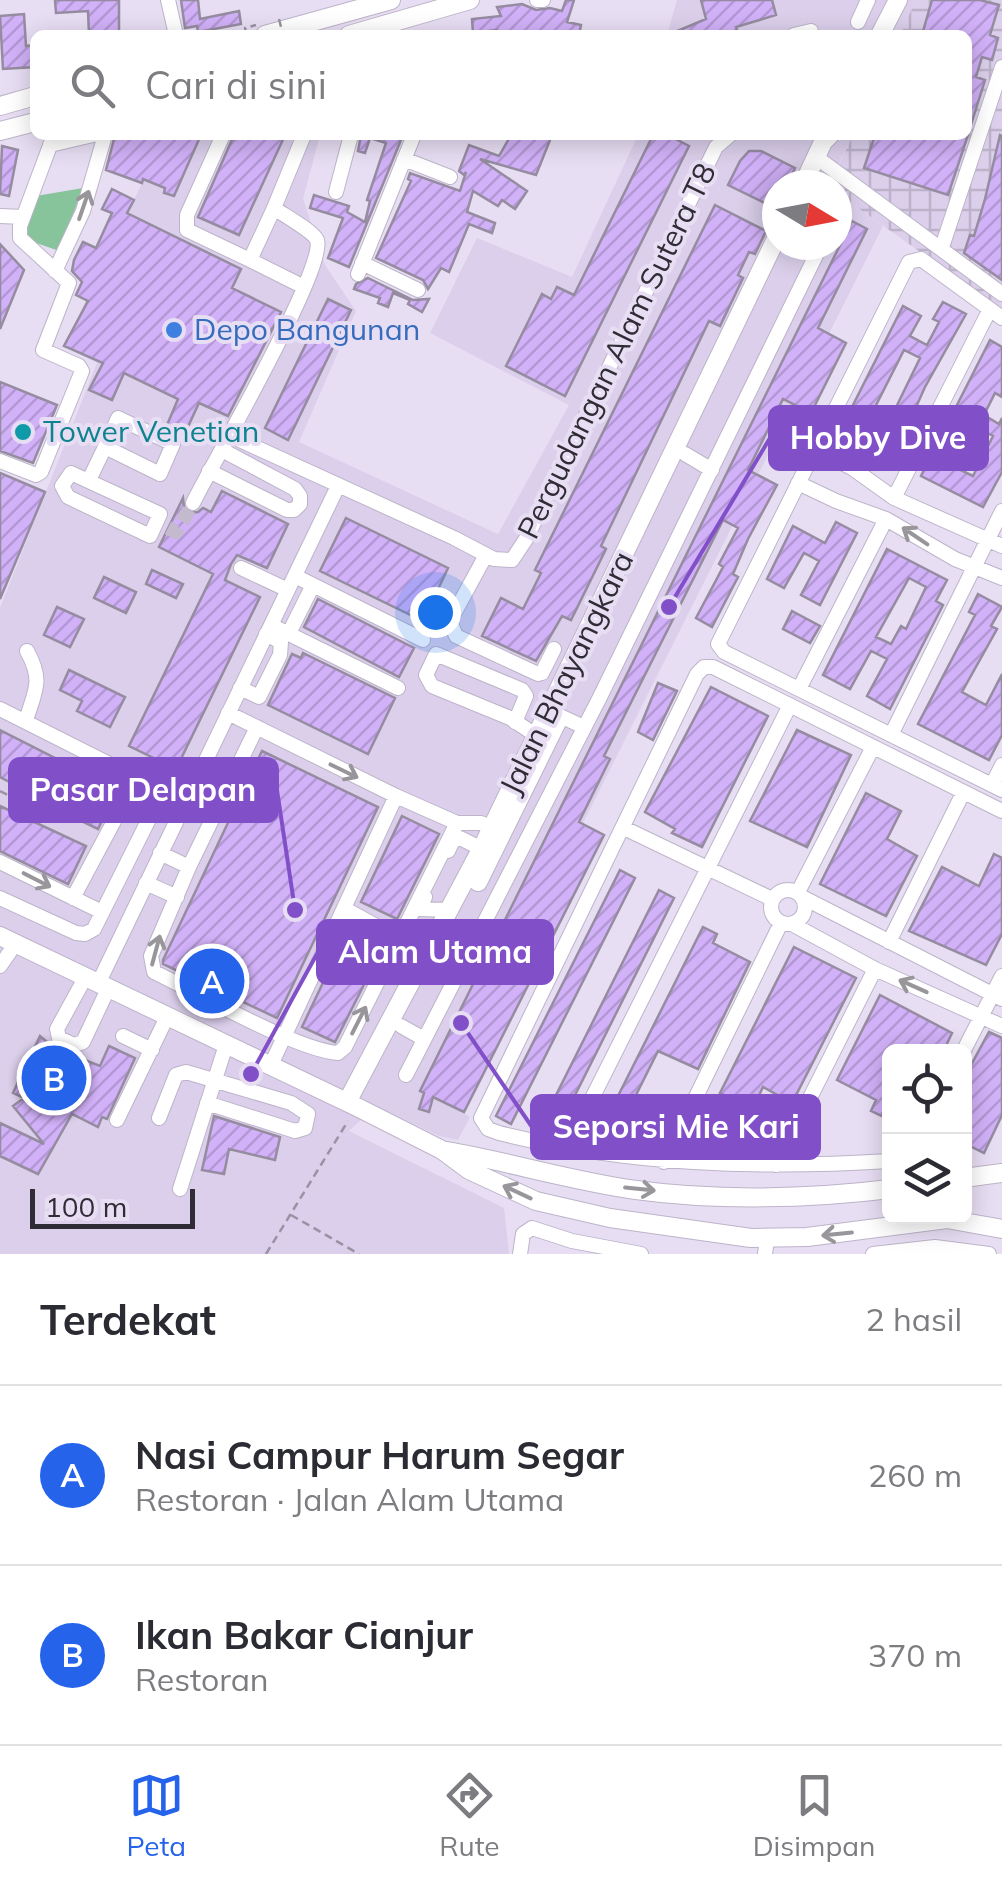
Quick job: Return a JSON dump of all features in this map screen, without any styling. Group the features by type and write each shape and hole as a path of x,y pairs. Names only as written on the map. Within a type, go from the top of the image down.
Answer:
{"main road":[{"path":"278,30 346,6 391,0"},
{"path":"371,30 470,0"},
{"path":"883,30 898,0"},
{"path":"0,106 30,97"},
{"path":"0,131 30,123"},
{"path":"819,170 830,140"},
{"path":"813,170 821,160"},
{"name":"Jalan Bhayangkara","path":"352,1105 451,910 492,843 537,736 766,260"},
{"name":"Jalan Bhayangkara","path":"352,1105 401,1026 560,716 779,260"},
{"path":"8,940 352,1105 442,1150 469,1170 543,1203 758,1246 905,1224"},
{"path":"442,1150 638,1190 746,1196 882,1190"},
{"path":"972,1177 1002,1172"},
{"path":"972,1223 1002,1229"}],"street":[{"path":"168,0 175,30"},
{"path":"858,22 868,0"},
{"path":"942,247 1002,68"},
{"path":"0,461 36,475 41,472 82,371 43,350 69,284 20,238 52,140"},
{"path":"55,271 83,211 104,140"},
{"path":"221,140 185,224 187,230 304,287"},
{"path":"250,260 302,140"},
{"path":"336,192 350,140"},
{"path":"412,140 360,268 418,290"},
{"name":"Pergudangan Alam Sutera T8","path":"231,436 486,555 505,562 512,560 520,551 716,147 724,140"},
{"path":"404,158 450,178"},
{"path":"821,160 1002,294"},
{"path":"193,503 231,436 304,287 317,240 274,208"},
{"path":"0,216 24,217"},
{"path":"894,498 996,314 921,259 912,259 719,638 720,648 997,788 1002,765"},
{"path":"406,1075 712,470 813,260"},
{"path":"89,480 118,418 173,444 160,474 105,447"},
{"path":"208,472 287,510 300,504 295,489 222,450"},
{"path":"814,450 852,468 894,498 995,542"},
{"path":"684,454 712,470"},
{"path":"71,473 89,480 160,514 162,526 150,536 63,492 62,486 71,473"},
{"path":"798,482 836,501 886,518 955,560 1002,578"},
{"path":"97,984 338,486"},
{"path":"891,735 975,565 995,542 1002,511"},
{"path":"799,689 886,518"},
{"path":"486,555 450,622 456,636 538,674 554,649"},
{"path":"241,568 291,583 313,585 423,640"},
{"path":"289,634 313,585"},
{"path":"268,629 289,634 398,688"},
{"path":"240,688 259,697 280,655 282,642 268,629"},
{"path":"26,720 38,686 38,671 27,650"},
{"path":"515,722 526,696 522,690 436,654 431,660 426,675 432,686 515,722 537,736"},
{"path":"882,1161 776,1165 664,1162 566,1150 488,1129 481,1118 704,667 714,667 1002,812"},
{"path":"566,1150 790,705"},
{"path":"0,709 184,804"},
{"path":"228,713 396,796 457,822 481,823 492,843"},
{"path":"560,716 584,726"},
{"path":"257,728 151,956 154,972 284,1034 338,1053 345,1047 457,822"},
{"path":"664,1162 786,924 804,914 800,894 873,747"},
{"path":"74,898 137,778"},
{"path":"888,942 964,792"},
{"path":"0,898 76,933 86,934 94,929 162,793"},
{"path":"270,1067 396,796"},
{"path":"624,828 772,900"},
{"path":"392,964 454,838 492,843"},
{"path":"160,853 190,867"},
{"path":"0,862 102,912"},
{"path":"146,883 176,897"},
{"path":"998,997 800,894 780,891 772,900 771,910 786,924 1002,1026"},
{"path":"344,909 400,939"},
{"path":"420,909 451,910"},
{"path":"0,966 8,940"},
{"path":"776,1165 875,968"},
{"path":"967,1044 998,997 1002,976"},
{"path":"117,1120 167,1017"},
{"path":"401,1026 424,1039"},
{"path":"122,1036 152,1050"},
{"path":"180,1190 226,1045"},
{"path":"159,1118 180,1072 299,1107 308,1114 306,1128 295,1131 207,1103"},
{"path":"520,1254 524,1234 532,1228 571,1247 640,1254"},
{"path":"874,1254 989,1254"}],"path":[{"path":"279,19 282,30"},
{"path":"0,791 49,816 55,811 54,806 24,793 18,800"},
{"path":"266,1254 352,1105"},
{"path":"290,1214 359,1254"}],"shaded area":[{"path":"677,0 916,0 902,30 668,30"},
{"path":"916,0 1002,0 1002,310 852,204 852,170 837,170 851,140 972,140 972,30 902,30"},
{"path":"163,140 319,140 303,199 325,265 356,311 299,442 498,534 569,405 430,333 477,238 572,277 636,140 851,140 836,170 762,170 762,260 852,260 852,204 883,226 443,1102 470,1117 458,1140 439,1136 376,1106 349,1131 504,1208 509,1254 0,1254 0,608 97,363 64,346"}],"green space":[{"path":"83,188 59,251 31,241 25,229 36,196"}],"building":[{"path":"55,0 119,0 119,30 89,30 88,11 56,13"},
{"path":"181,0 198,0 200,19 239,11 241,24 209,30 185,28"},
{"path":"566,0 574,0 567,22 581,25 580,30 473,30 472,19 501,16 497,7 522,4 536,10 562,11"},
{"path":"701,0 772,0 776,15 736,27 737,30 680,30 706,19"},
{"path":"932,0 980,0 999,5 990,35 998,38 992,60 982,57 976,77 985,80 972,121 972,30 923,30"},
{"path":"24,14 30,67 3,69 0,16"},
{"path":"1000,135 1002,280 964,253 970,235 974,236"},
{"path":"114,140 199,140 174,196 143,179 142,183 106,170"},
{"path":"232,140 283,140 239,235 198,217"},
{"path":"360,140 369,140 365,153 358,151"},
{"path":"376,140 401,140 349,267 328,258 343,218 310,208 314,195 349,206 347,212 365,222 370,201 367,200 386,143"},
{"path":"508,140 550,140 536,175 480,159 527,191 515,209 502,200 498,206 473,191 467,212 495,223 492,233 469,224 449,272 441,268 428,289 423,280 376,258 411,181 410,173 460,191 466,172 464,175 459,171 469,145 499,156"},
{"path":"651,140 678,140 689,146 565,396 506,366 542,294 551,299 557,287 574,295"},
{"path":"873,140 966,140 948,195 864,168"},
{"path":"2,146 18,150 9,196 0,194"},
{"path":"749,151 761,151 795,168 762,170 762,202 728,185"},
{"name":"Depo Bangunan","path":"112,189 134,200 127,213 241,269 232,288 281,312 228,416 199,403 185,433 167,425 178,399 124,373 112,400 89,390 103,363 64,346 88,301 76,295 82,282 72,271 74,260 83,242 96,248 112,213 102,209"},
{"path":"715,205 762,229 762,239 755,254 749,252 738,275 743,278 720,326 709,321 601,546 606,549 571,620 562,616 536,661 482,636 501,598 523,609 541,573 535,570"},
{"path":"852,221 867,229 852,259"},
{"path":"0,244 24,270 0,329"},
{"path":"833,260 852,260 818,328 846,343 811,413 783,399 748,470 777,485 748,539 733,574 738,577 712,627 696,618 738,528 723,520 604,756 610,759 579,822 604,835 464,1112 433,1097 429,1112 419,1109 424,1093 420,1091"},
{"path":"368,278 413,300 429,299 422,312 408,304 410,300 393,293 388,307 378,303 380,298 354,289"},
{"path":"328,299 351,310 288,440 265,428"},
{"path":"943,302 966,314 925,387 892,461 869,449 879,430 884,432 920,358 904,350 868,421 850,411 903,306 921,316 910,336 927,345 939,322 933,319"},
{"path":"990,340 1002,347 1002,397 995,393 984,415 999,424 1002,418 1002,472 983,507 921,476","holes":["978,428 993,436 973,476 952,466 963,444 968,447"]},
{"path":"0,382 57,405 33,463 0,451"},
{"path":"0,473 45,492 0,599"},
{"path":"222,491 288,524 267,568 237,555 231,564 225,580 260,597 176,769 129,746 213,574 159,547 183,498 189,513 203,508 211,512"},
{"path":"346,518 448,568 423,621 320,571"},
{"path":"836,522 857,533 820,605 801,595 819,561 804,553 784,588 767,579 793,526 825,543"},
{"path":"887,549 947,580 936,601 943,605 890,709 867,696 887,659 871,651 850,689 823,675","holes":["909,578 926,587 906,629 901,626 891,644 876,637"]},
{"path":"152,570 183,584 176,598 146,584"},
{"path":"104,577 136,592 126,613 94,598"},
{"path":"978,594 1002,607 991,626 997,629 962,692 986,705 1002,674 1002,735 989,760 918,724 975,615 969,612"},
{"path":"318,599 414,648 399,677 304,627"},
{"path":"57,607 84,619 70,647 44,635"},
{"path":"792,611 820,626 810,643 783,629"},
{"path":"303,653 395,698 368,754 268,705 292,654 301,658"},
{"path":"69,670 125,697 110,727 77,711 82,701 60,690"},
{"path":"658,683 677,691 653,740 638,732"},
{"path":"711,687 768,716 702,847 672,833 675,829 645,812"},
{"path":"0,730 65,763 47,801 0,777"},
{"path":"797,730 851,755 807,847 750,821"},
{"path":"262,751 378,807 277,1018 163,964"},
{"path":"96,779 117,789 98,829 77,819"},
{"path":"866,793 901,811 887,839 917,856 886,916 820,884"},
{"path":"0,806 86,846 68,884 0,851"},
{"path":"402,816 439,834 397,919 361,902"},
{"path":"994,854 1002,858 1002,934 986,965 909,931 942,867 979,886"},
{"path":"620,870 635,878 511,1124 496,1116"},
{"path":"659,890 674,898 556,1133 541,1125"},
{"path":"703,927 717,934 713,943 750,962 698,1069 658,1051 624,1119 610,1112"},
{"path":"348,930 383,947 335,1042 302,1027"},
{"path":"794,947 856,978 792,1103 763,1087 752,1110 720,1093"},
{"path":"880,995 952,1033 947,1044 882,1044 882,1116 871,1111 876,1100 837,1080"},
{"path":"989,1032 1002,1038 1002,1115 984,1153 972,1147 972,1063"},
{"path":"40,1036 54,1048 100,1066 109,1046 135,1058 107,1119 102,1117 98,1127 72,1114 38,1174 0,1156 0,1123 44,1144 13,1106 24,1098 13,1093"},
{"path":"214,1116 280,1137 275,1160 229,1149 224,1174 202,1170"}],"tunnel":[{"path":"168,528 176,532 193,503"}],"place":[{"name":"Depo Bangunan","path":"174,330"},
{"name":"Tower Venetian","path":"23,432"},
{"name":"Hobby Dive","path":"669,607"},
{"name":"Pasar Delapan","path":"295,910"},
{"name":"Nasi Campur Harum Segar","path":"212,981"},
{"name":"Seporsi Mie Kari","path":"461,1023"},
{"name":"Alam Utama","path":"251,1074"},
{"name":"Ikan Bakar Cianjur","path":"54,1078"}]}
